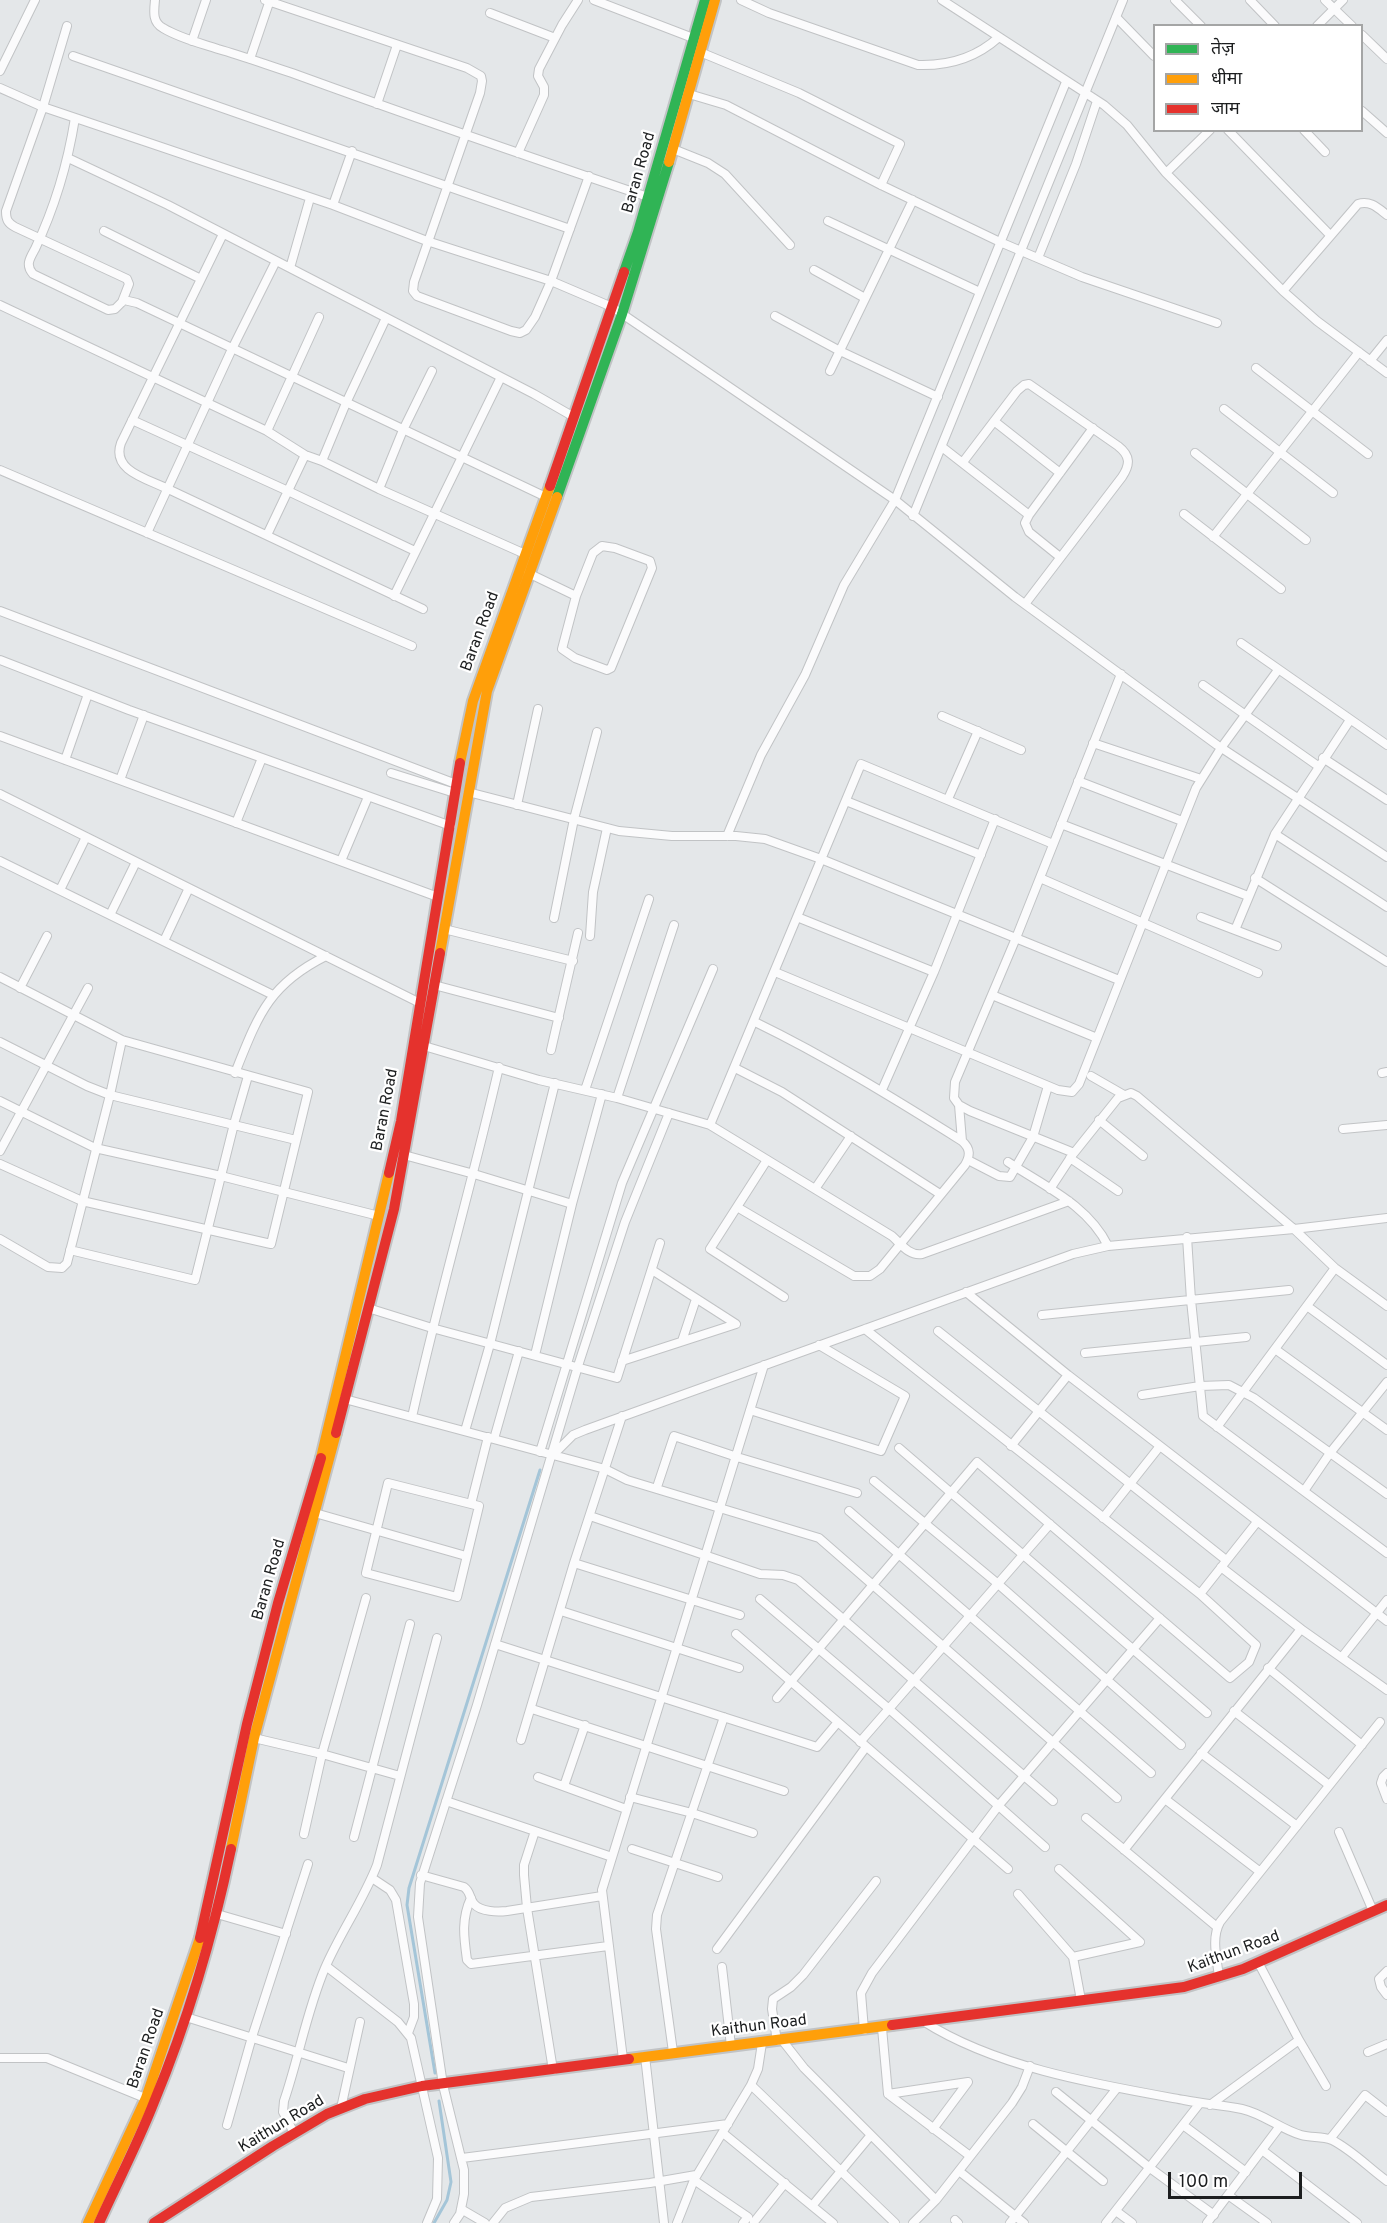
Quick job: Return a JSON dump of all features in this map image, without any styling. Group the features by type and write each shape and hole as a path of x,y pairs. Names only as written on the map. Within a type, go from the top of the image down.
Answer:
{"main road":[{"name":"Baran Road","path":"88,2223 150,2100 201,1936 315,1513 401,1121 451,826 455,789 479,681 574,417 617,310 705,0"},
{"name":"Baran Road","path":"99,2223 186,2017 217,1914 230,1826 261,1669 320,1460 368,1308 394,1209 487,691 673,149 714,0"},
{"name":"Kaithun Road","path":"154,2223 294,2133 340,2108 365,2098 422,2086 1184,1987 1258,1962 1387,1905"}],"street":[{"path":"0,71 35,0"},
{"path":"155,0 154,18 159,26 192,40 648,198"},
{"path":"192,40 206,0"},
{"path":"518,153 544,95 544,87 538,78 538,72 578,0"},
{"path":"594,0 693,39"},
{"path":"741,0 769,13 918,64 939,65 974,56 999,37"},
{"path":"942,0 1097,101 1127,125 1166,173 1283,291 1317,321 1387,373"},
{"path":"913,516 1123,0"},
{"path":"1175,0 1199,24"},
{"path":"1250,0 1273,24"},
{"path":"1325,0 1350,24"},
{"path":"1319,24 1343,0"},
{"path":"250,59 268,1 467,68 481,76 482,86 427,241 413,291 415,295 511,331 520,333 530,327 551,281 589,176"},
{"path":"490,13 555,38"},
{"path":"1116,16 1153,54"},
{"path":"67,26 43,107 6,212 9,223 40,237 127,279 129,284 122,302 115,309 108,310 33,274 28,264 40,237 68,158 75,118"},
{"path":"1363,36 1387,59"},
{"path":"378,104 397,45"},
{"path":"700,52 800,93 900,144 881,185"},
{"path":"73,56 352,151 570,229"},
{"path":"727,836 761,755 805,675 844,585 895,500 1066,82"},
{"path":"0,88 43,107 333,205 427,241 551,281 617,310 895,500 1025,604 1221,748 1387,857"},
{"path":"689,94 726,105 881,185 1082,278 1217,323"},
{"path":"1038,258 1076,164 1097,101"},
{"path":"1363,112 1387,133"},
{"path":"1166,173 1208,132"},
{"path":"1230,132 1330,235"},
{"path":"1306,132 1325,152"},
{"path":"673,149 708,163 728,176 790,245"},
{"path":"333,205 352,151"},
{"path":"68,158 168,205 574,417"},
{"path":"290,268 310,198"},
{"path":"830,371 913,200"},
{"path":"1283,291 1349,213 1361,203 1372,204 1387,215"},
{"path":"828,221 980,292"},
{"path":"104,231 201,279"},
{"path":"223,234 132,420 120,447 119,460 131,471 423,609"},
{"path":"147,533 232,349 276,261"},
{"path":"814,270 865,298"},
{"path":"122,302 127,300 137,303 546,497"},
{"path":"0,305 267,431 305,455 525,554"},
{"path":"775,316 840,351 938,397"},
{"path":"267,431 319,317"},
{"path":"322,461 386,318"},
{"path":"1370,360 1387,340"},
{"path":"1213,537 1359,352"},
{"path":"1256,368 1368,454"},
{"path":"378,489 403,430 432,371"},
{"path":"394,596 501,377"},
{"path":"963,462 1020,388 1029,384 1124,451 1128,459 1129,464 1122,477 1025,604"},
{"path":"1224,409 1333,493"},
{"path":"132,420 288,490 415,551"},
{"path":"994,421 1060,472"},
{"path":"1060,557 1029,532 1025,523 1029,514 1093,428"},
{"path":"942,447 1029,514"},
{"path":"1196,453 1306,540"},
{"path":"267,535 305,455"},
{"path":"0,470 412,646"},
{"path":"1184,514 1281,589"},
{"path":"602,546 615,548 650,561 652,568 611,668 607,670 575,658 562,649 576,596 593,553 602,546"},
{"path":"528,573 576,596"},
{"path":"0,612 455,789"},
{"path":"1241,643 1387,745"},
{"path":"0,660 144,715 451,826"},
{"path":"775,972 1048,1086 1066,1092 1074,1090 1201,779 1278,670"},
{"path":"1118,1191 1072,1156 959,1105 954,1098 953,1089 1121,674"},
{"path":"1203,685 1318,766"},
{"path":"65,760 88,694"},
{"path":"517,805 538,709"},
{"path":"120,780 144,715"},
{"path":"942,716 1021,750"},
{"path":"1235,930 1275,834 1350,720"},
{"path":"948,799 978,731"},
{"path":"554,918 574,819 597,732"},
{"path":"0,736 438,897"},
{"path":"1094,743 1201,779"},
{"path":"236,823 262,758"},
{"path":"1323,758 1387,800"},
{"path":"710,1125 861,764 1053,844"},
{"path":"392,773 455,789"},
{"path":"1078,781 1182,822"},
{"path":"468,792 626,832 672,836 727,836 765,840 822,859 1119,980"},
{"path":"0,794 420,1003"},
{"path":"341,861 368,797"},
{"path":"846,801 981,855"},
{"path":"882,1090 910,1030 995,819"},
{"path":"1061,824 1248,896"},
{"path":"590,936 593,892 606,828"},
{"path":"1275,834 1387,907"},
{"path":"60,890 86,837"},
{"path":"0,861 273,995"},
{"path":"111,915 136,862"},
{"path":"1040,878 1258,972"},
{"path":"1255,878 1387,962"},
{"path":"164,941 189,888"},
{"path":"585,1090 649,899"},
{"path":"797,917 934,972"},
{"path":"1202,917 1277,946"},
{"path":"617,1098 674,925"},
{"path":"444,929 573,961"},
{"path":"551,1050 578,933"},
{"path":"20,988 47,936"},
{"path":"236,1073 264,1006 301,970 326,956"},
{"path":"540,1452 622,1183 714,969"},
{"path":"0,976 122,1040 308,1092 271,1244 82,1201 0,1164"},
{"path":"434,986 559,1018"},
{"path":"0,1151 88,988"},
{"path":"992,995 1096,1038"},
{"path":"737,1207 854,1276 866,1277 874,1274 968,1160 969,1150 962,1141 882,1090 810,1049 755,1022"},
{"path":"0,1239 48,1267 62,1268 67,1263 122,1040"},
{"path":"0,1042 110,1095 296,1140"},
{"path":"424,1047 710,1125 892,1236 912,1254 922,1254 1069,1201"},
{"path":"412,1417 432,1328 474,1174 499,1067"},
{"path":"735,1068 782,1092 940,1194"},
{"path":"1091,1076 1124,1095"},
{"path":"70,1250 195,1280 248,1077"},
{"path":"465,1431 530,1190 555,1083"},
{"path":"968,1160 999,1176 1010,1177 1033,1137 1048,1086"},
{"path":"1050,1189 1072,1156 1118,1098 1131,1093 1294,1229 1335,1268 1387,1306"},
{"path":"535,1355 602,1094"},
{"path":"0,1101 95,1148 221,1176 379,1216"},
{"path":"959,1105 962,1141"},
{"path":"454,2223 461,2209 464,2194 462,2158 443,2085 418,1917 421,1875 495,1644 578,1366 625,1222 669,1113"},
{"path":"1100,1120 1143,1155"},
{"path":"1342,1129 1387,1125"},
{"path":"815,1189 851,1136"},
{"path":"404,1155 572,1204"},
{"path":"767,1160 710,1250 784,1297"},
{"path":"1008,1162 1069,1201 1096,1225 1108,1246"},
{"path":"552,1455 573,1435 622,1416 1073,1254 1108,1246 1387,1218"},
{"path":"1187,1238 1203,1416 1387,1553"},
{"path":"368,1308 432,1328 617,1378 660,1243"},
{"path":"1217,1427 1335,1268"},
{"path":"622,1361 736,1324 652,1270"},
{"path":"1042,1315 1289,1290"},
{"path":"966,1292 1068,1375 1387,1621"},
{"path":"682,1341 696,1299"},
{"path":"1307,1306 1387,1365"},
{"path":"777,1698 977,1462 1230,1678 1249,1662 1256,1645 1200,1594 866,1329"},
{"path":"938,1331 1130,1484 1301,1629 1387,1690"},
{"path":"1085,1353 1246,1337"},
{"path":"750,1410 881,1451 904,1396 819,1345"},
{"path":"1275,1349 1387,1431"},
{"path":"471,1504 519,1351"},
{"path":"623,2059 602,1896 626,1809 764,1365"},
{"path":"1011,1446 1068,1375"},
{"path":"1304,1491 1330,1453 1387,1382"},
{"path":"1142,1395 1200,1386 1228,1385 1244,1391 1387,1494"},
{"path":"340,1397 604,1469 627,1480 657,1487 819,1538 1117,1798"},
{"path":"521,1740 574,1563 622,1416"},
{"path":"657,1487 674,1436 857,1493"},
{"path":"1103,1518 1160,1446"},
{"path":"899,1448 1207,1713"},
{"path":"874,1481 998,1583 1181,1745"},
{"path":"388,1484 471,1504 479,1506 457,1597 366,1573 388,1484"},
{"path":"849,1511 1151,1773"},
{"path":"315,1513 466,1556"},
{"path":"590,1516 760,1574 793,1577 845,1619 1053,1801"},
{"path":"1200,1594 1257,1522"},
{"path":"717,1949 888,1708 1050,1524"},
{"path":"574,1563 740,1615"},
{"path":"304,1834 322,1754 366,1598"},
{"path":"760,1599 1045,1847"},
{"path":"1342,1657 1387,1600"},
{"path":"561,1611 739,1668"},
{"path":"864,2030 861,2000 866,1982 999,1805 1160,1618"},
{"path":"354,1837 410,1624"},
{"path":"1124,1850 1301,1629"},
{"path":"736,1634 1008,1869"},
{"path":"294,2133 285,2117 283,2107 299,2051 326,1966 372,1878 437,1638"},
{"path":"495,1644 817,1747 838,1722"},
{"path":"1268,1668 1362,1745"},
{"path":"532,1709 784,1791"},
{"path":"1234,1711 1329,1785"},
{"path":"673,2052 656,1923 658,1911 677,1862 724,1717"},
{"path":"1219,1977 1215,1941 1217,1927 1380,1722"},
{"path":"564,1786 585,1725"},
{"path":"254,1738 400,1776"},
{"path":"1201,1753 1297,1826"},
{"path":"1387,1773 1381,1783 1387,1799"},
{"path":"538,1777 626,1809"},
{"path":"630,1797 692,1813 753,1833"},
{"path":"1165,1799 1260,1871"},
{"path":"446,1801 612,1857"},
{"path":"1086,1818 1217,1927"},
{"path":"535,1831 524,1870 527,1908 553,2070"},
{"path":"1339,1832 1373,1911"},
{"path":"632,1849 718,1877"},
{"path":"227,2125 252,2037 308,1864"},
{"path":"1059,1869 1140,1942 1073,1957"},
{"path":"421,1875 464,1887 469,1890 476,1906 492,1911 602,1896"},
{"path":"372,1878 393,1892 399,1911 414,2004 414,2017 408,2033"},
{"path":"876,1881 804,1975 773,1999 771,2006 780,2041 936,2200"},
{"path":"1018,1894 1073,1957 1081,2000"},
{"path":"471,1898 463,1921 469,1962 476,1964 608,1946"},
{"path":"217,1914 286,1934"},
{"path":"1258,1962 1326,2086"},
{"path":"326,1966 398,2022 408,2033 438,2158 437,2199 427,2223"},
{"path":"722,1967 731,2046"},
{"path":"1387,1971 1378,1979 1387,1995"},
{"path":"186,2017 348,2068"},
{"path":"340,2108 360,2022"},
{"path":"923,2022 960,2042 1030,2066 1117,2088 1244,2109 1302,2135 1330,2139 1387,2181"},
{"path":"882,2028 888,2094 970,2157"},
{"path":"1210,2105 1299,2040"},
{"path":"677,2223 695,2177 751,2085 758,2069 762,2043"},
{"path":"1368,2052 1387,2044"},
{"path":"645,2056 664,2223"},
{"path":"0,2058 46,2058 150,2100"},
{"path":"913,2223 936,2200 1012,2103 1022,2087 1030,2066"},
{"path":"888,2094 968,2082 933,2129"},
{"path":"751,2085 895,2223"},
{"path":"1013,2220 1117,2088"},
{"path":"1056,2092 1150,2168 1214,2215"},
{"path":"1330,2139 1365,2095 1387,2112"},
{"path":"1106,2223 1200,2103"},
{"path":"462,2158 728,2124"},
{"path":"1033,2124 1103,2181"},
{"path":"1183,2125 1246,2172"},
{"path":"1207,2223 1280,2126"},
{"path":"723,2133 832,2223"},
{"path":"812,2206 871,2135"},
{"path":"1262,2150 1357,2223"},
{"path":"959,2171 1013,2220 1024,2223"},
{"path":"493,2223 505,2208 531,2197 695,2177 750,2221 785,2183"},
{"path":"1228,2195 1267,2223"},
{"path":"461,2209 485,2223"},
{"path":"1116,2211 1132,2223"}],"waterway":[{"path":"435,2073 407,1905 409,1888 540,1470"},
{"path":"434,2223 447,2200 451,2182 439,2101"}],"traffic: fast":[{"path":"624,272 638,232 705,0"},
{"path":"557,497 622,314 669,162"}],"traffic: slow":[{"path":"669,162 715,0"},
{"path":"460,763 473,701 550,486"},
{"path":"440,953 487,691 557,497"},
{"path":"321,1458 389,1173"},
{"path":"231,1849 254,1738 336,1433"},
{"path":"88,2223 146,2098 200,1938"},
{"path":"629,2059 892,2025"}],"traffic: jam":[{"path":"550,486 624,272"},
{"path":"389,1173 401,1121 460,763"},
{"path":"336,1433 394,1209 440,953"},
{"path":"200,1938 247,1724 278,1603 321,1458"},
{"path":"99,2223 148,2117 189,2009 208,1945 231,1849"},
{"path":"892,2025 1184,1987 1243,1969 1387,1905"},
{"path":"154,2223 327,2114 365,2099 422,2086 629,2059"}]}
